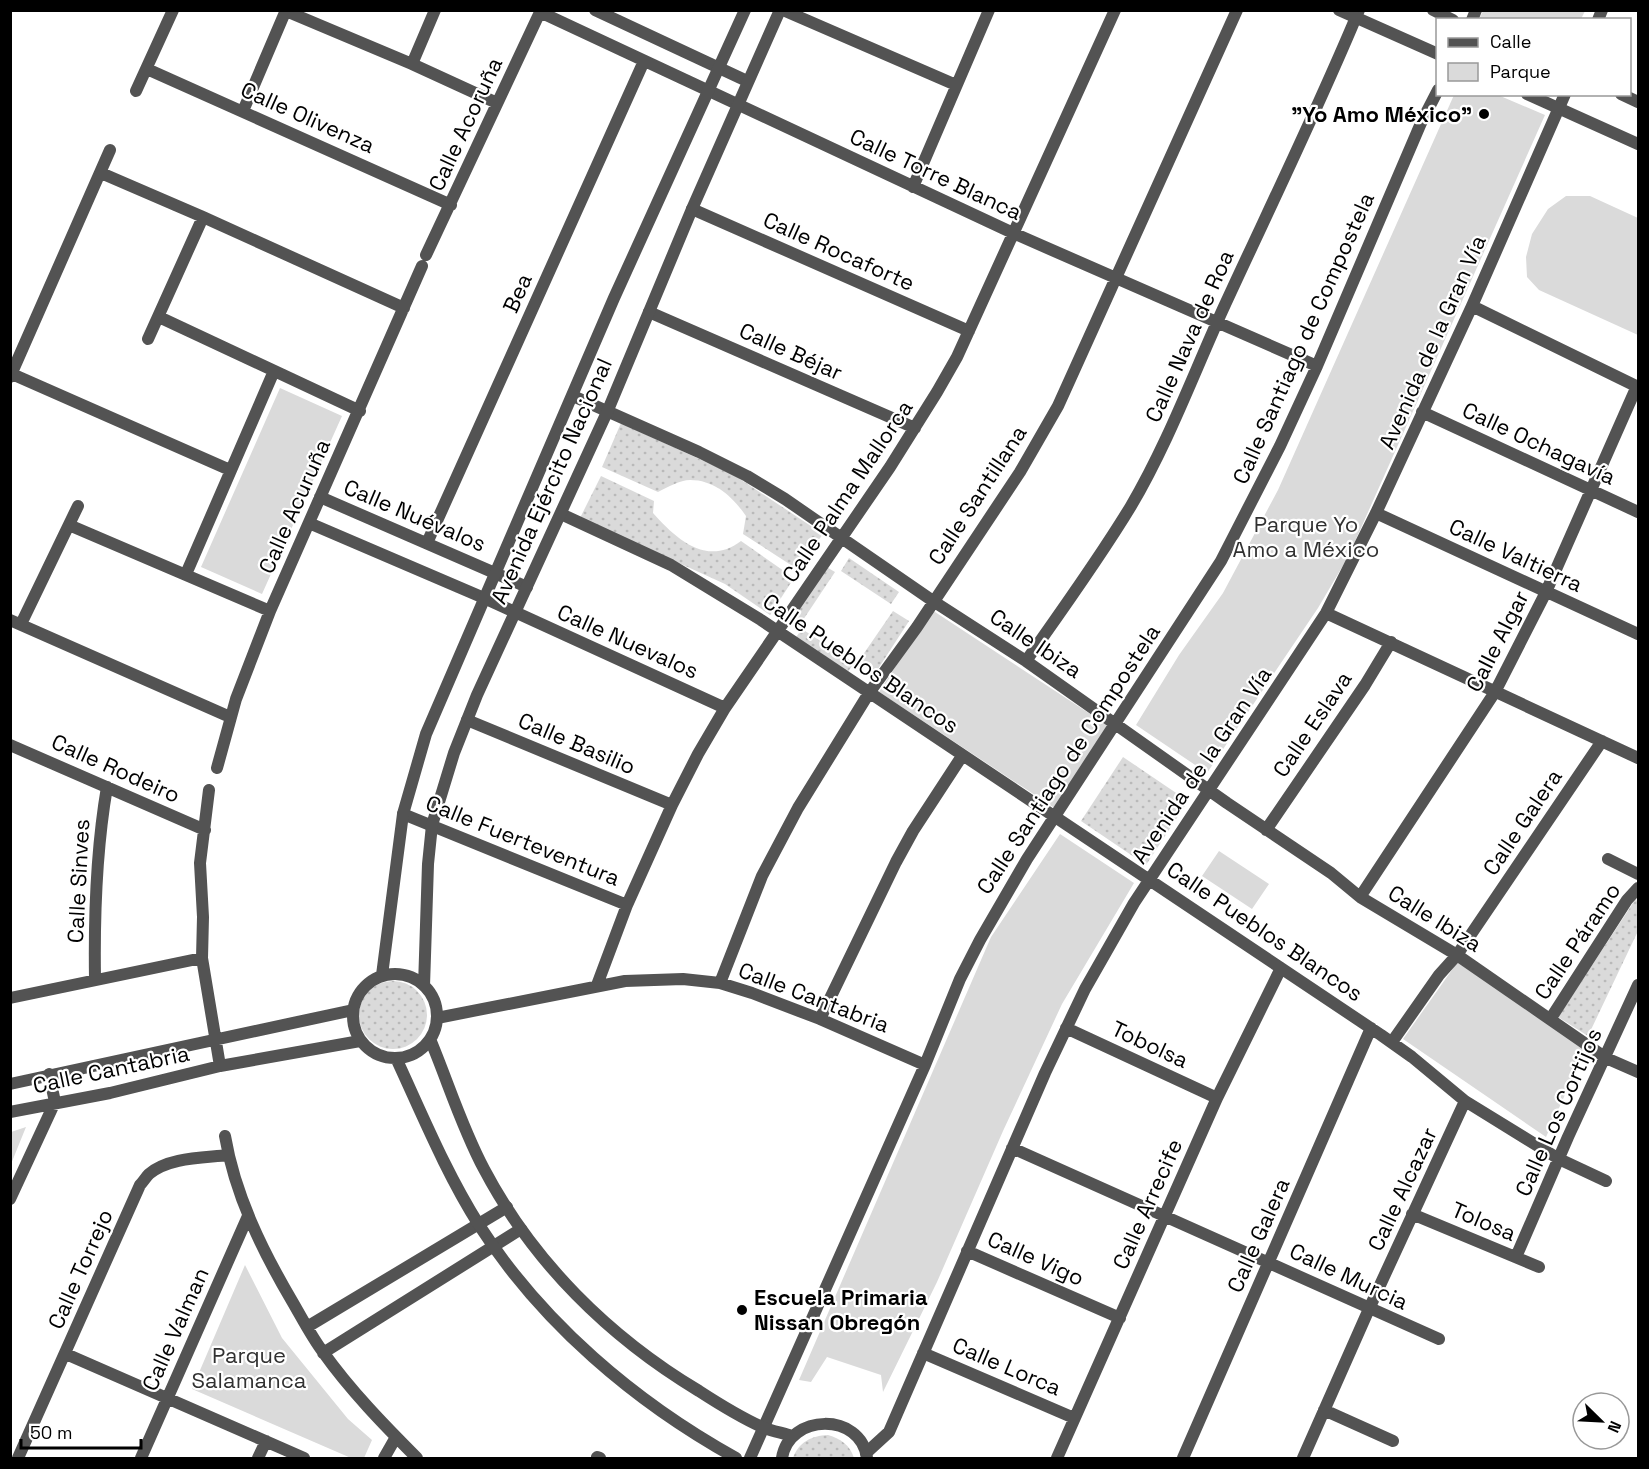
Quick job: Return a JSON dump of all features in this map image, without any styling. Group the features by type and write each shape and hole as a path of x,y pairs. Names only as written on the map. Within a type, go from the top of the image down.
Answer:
{"street":[{"path":"136,91 173,10"},
{"path":"412,64 435,10"},
{"path":"595,10 719,70 747,81"},
{"name":"Avenida Ejército Nacional","path":"382,975 403,814 426,734 614,298 745,10"},
{"path":"782,10 956,85"},
{"name":"Avenida Ejército Nacional","path":"424,986 428,864 432,825 442,786 467,720 608,410 747,81 782,10"},
{"path":"913,187 989,10"},
{"name":"Calle Palma Mallorca","path":"597,985 627,904 672,805 725,708 937,393 969,331 1116,10"},
{"name":"Calle Santillana","path":"720,983 740,927 774,852 798,808 869,693 917,627 1020,472 1058,406 1237,10"},
{"path":"1339,10 1357,14 1436,54"},
{"path":"1433,10 1449,18"},
{"path":"243,111 286,11 497,103"},
{"name":"Calle Torre Blanca","path":"540,11 1013,233 1317,366"},
{"name":"Calle Acoruña","path":"424,260 540,11"},
{"name":"Calle Nava de Roa","path":"1026,660 1131,506 1177,417 1217,322 1357,14"},
{"name":"Bea","path":"427,543 644,61"},
{"name":"Calle Olivenza","path":"147,69 451,205"},
{"name":"Calle Santiago de Compostela","path":"750,1458 925,1065 960,979 1002,898 1221,561 1280,446 1317,366 1436,92"},
{"path":"1531,96 1638,144"},
{"name":"Avenida de la Gran Vía","path":"867,1456 889,1432 1012,1148 1066,1028 1097,966 1150,879 1326,613 1376,513 1472,306 1564,96"},
{"path":"110,150 11,376 230,470"},
{"path":"100,172 404,308"},
{"name":"Calle Rocaforte","path":"692,209 969,331"},
{"path":"148,339 203,217"},
{"name":"Calle Acuruña","path":"217,768 230,717 270,610 360,411 424,260"},
{"path":"1472,306 1637,387"},
{"name":"Calle Béjar","path":"649,312 915,428"},
{"path":"159,317 360,411"},
{"path":"186,574 274,371"},
{"name":"Calle Algar","path":"1360,897 1496,692 1546,592 1637,387"},
{"name":"Calle Ibiza","path":"573,396 608,410 747,476 811,516 933,601 1026,660 1266,830 1331,873 1360,897 1457,955 1606,1058 1638,1072"},
{"name":"Calle Ochagavía","path":"1422,412 1638,512"},
{"name":"Calle Nuévalos","path":"320,497 527,587"},
{"path":"78,506 16,622 230,717"},
{"name":"Calle Valtierra","path":"1376,513 1638,634"},
{"name":"Calle Pueblos Blancos","path":"561,514 687,574 778,632 1392,1042 1466,1101 1559,1159 1606,1181"},
{"path":"309,523 514,613"},
{"path":"69,525 270,610"},
{"name":"Calle Nuevalos","path":"514,613 725,708"},
{"path":"1326,613 1638,758"},
{"name":"Calle Eslava","path":"1266,830 1365,685 1391,642"},
{"name":"Calle Basilio","path":"467,720 672,805"},
{"name":"Calle Galera","path":"1392,1042 1439,975 1457,955 1602,741"},
{"name":"Calle Rodeiro","path":"10,745 205,830"},
{"path":"820,1019 896,862 913,831 962,756"},
{"name":"Calle Sinves","path":"95,979 94,920 98,852 107,787"},
{"path":"209,790 200,863 203,917 202,958 220,1066"},
{"name":"Calle Fuerteventura","path":"403,814 627,904"},
{"path":"1608,859 1638,874"},
{"name":"Calle Páramo","path":"1551,1018 1638,888"},
{"path":"10,998 202,958"},
{"name":"Calle Arrecife","path":"1057,1458 1217,1098 1281,968"},
{"path":"393,973 415,979 424,986 434,1000 437,1018 430,1039 416,1053 396,1058 382,1057 370,1051 355,1032 353,1010 355,1001 366,985 382,975 393,973"},
{"name":"Calle Cantabria","path":"437,1018 597,985 625,981 683,979 720,983 752,993 820,1019 925,1065"},
{"name":"Calle Los Cortijos","path":"1516,1257 1638,985"},
{"name":"Calle Cantabria","path":"10,1084 353,1010"},
{"name":"Tobolsa","path":"1066,1028 1217,1098"},
{"name":"Calle Galera","path":"1183,1458 1371,1028"},
{"path":"430,1039 483,1169 521,1229 548,1266 624,1339 672,1375 763,1428 792,1436"},
{"name":"Calle Cantabria","path":"10,1112 110,1093 220,1066 360,1041"},
{"path":"396,1058 450,1171 478,1223 528,1290 560,1326 605,1367 684,1428 736,1458"},
{"path":"10,1199 55,1102 49,1074"},
{"name":"Calle Alcazar","path":"1303,1458 1412,1214 1466,1101"},
{"path":"225,1136 228,1155 248,1216 272,1267 307,1327 323,1353 417,1458"},
{"name":"Calle Murcia","path":"1012,1148 1439,1339"},
{"name":"Calle Torrejo","path":"18,1458 140,1185 148,1174 159,1168 175,1163 228,1155"},
{"path":"307,1327 507,1207"},
{"name":"Tolosa","path":"1412,1214 1539,1267"},
{"name":"Calle Valman","path":"141,1458 248,1216"},
{"path":"323,1353 521,1229"},
{"name":"Calle Vigo","path":"967,1251 1120,1318"},
{"name":"Calle Lorca","path":"923,1353 1074,1418"},
{"path":"66,1354 304,1458"},
{"path":"1324,1410 1393,1441"},
{"path":"782,1458 783,1451 792,1436 804,1427 819,1423 834,1423 848,1429 859,1439 867,1456"},
{"path":"384,1458 396,1437"},
{"path":"258,1458 266,1441"}],"green space":[{"path":"1483,10 1585,11 1582,18 1479,18"},
{"name":"Parque Yo Amo a México","path":"1454,96 1500,96 1545,115 1348,557 1318,608 1207,773 1136,725 1179,655 1223,593 1278,490"},
{"path":"1566,196 1590,196 1638,218 1638,335 1539,290 1527,277 1526,257 1532,234 1548,209"},
{"path":"280,388 342,416 262,594 201,567"},
{"path":"621,423 734,475 823,534 797,569 743,534 746,516 729,496 715,486 686,480 658,492 602,467"},
{"path":"601,476 654,501 653,513 672,532 693,546 716,551 741,541 794,578 770,615 725,584 580,518"},
{"path":"849,558 899,592 891,604 841,571"},
{"path":"818,562 835,572 801,623 784,613"},
{"path":"932,610 1110,727 1056,809 879,692"},
{"path":"893,611 909,621 876,672 858,662"},
{"path":"802,629 854,663 843,679 791,644"},
{"path":"1123,757 1188,801 1146,865 1081,821"},
{"path":"1060,834 1134,883 1062,1004 937,1282 883,1392 881,1375 827,1357 811,1382 799,1380 991,937"},
{"path":"1219,851 1269,884 1252,909 1202,876"},
{"path":"1635,900 1638,901 1638,931 1588,1036 1558,1017"},
{"path":"1459,960 1586,1048 1546,1137 1403,1039"},
{"path":"386,981 400,981 412,986 422,996 427,1015 422,1034 412,1044 400,1049 386,1049 374,1044 364,1034 359,1022 359,1008 364,996 374,986"},
{"path":"26,1127 11,1164 11,1132"},
{"name":"Parque Salamanca","path":"245,1265 282,1338 348,1419 372,1440 364,1458 351,1458 192,1389"},
{"path":"828,1435 844,1443 854,1458 793,1458 806,1441"}],"place":[{"name":"\"Yo Amo México\"","path":"1484,114"},
{"name":"Escuela Primaria Nissan Obregón","path":"742,1310"}]}
